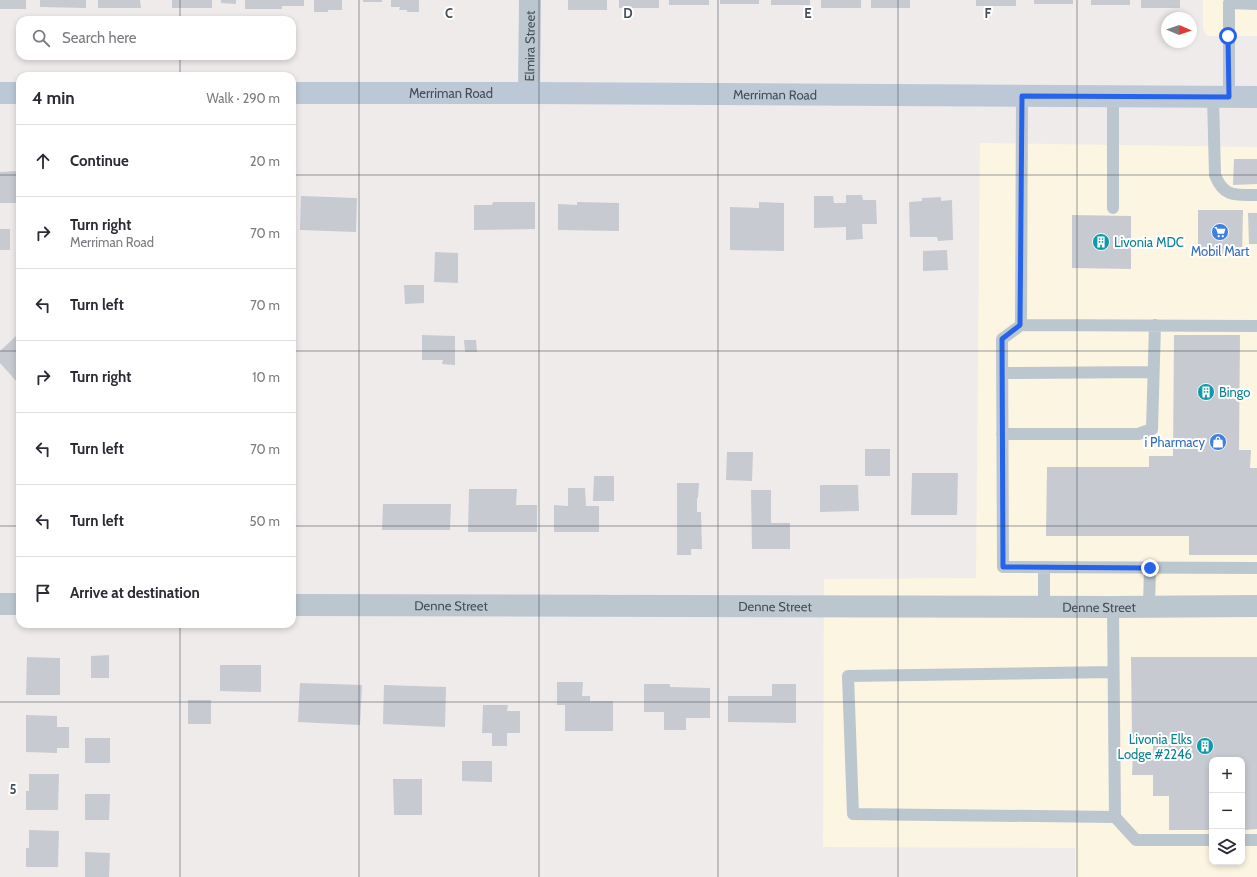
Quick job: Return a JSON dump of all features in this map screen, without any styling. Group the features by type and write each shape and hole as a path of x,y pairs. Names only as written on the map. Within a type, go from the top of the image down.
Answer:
{"main road":[{"path":"0,93 16,93"},
{"name":"Merriman Road","path":"296,93 1257,97"}],"street":[{"name":"Elmira Street","path":"529,93 530,0"},
{"path":"0,604 16,604"},
{"name":"Denne Street","path":"296,605 1044,607 1257,606"}],"lane":[{"path":"1257,4 1229,2 1215,175 1219,186 1226,191 1235,195 1257,195"},
{"path":"1020,325 1022,96"},
{"path":"1113,96 1113,208"},
{"path":"1257,326 1020,325 1002,339 1003,567 1257,568"},
{"path":"1002,434 1138,434 1152,429 1155,325"},
{"path":"1002,373 1153,372"},
{"path":"1044,567 1044,607"},
{"path":"1149,606 1150,568"},
{"path":"1112,607 1115,817 1136,840 1209,840"},
{"path":"1113,672 848,676 853,814 1115,817"},
{"path":"1245,840 1257,840"}],"shaded area":[{"path":"1203,0 1257,0 1257,36 1207,36 1203,29"},
{"path":"980,143 1257,147 1257,877 1075,877 1075,848 823,847 824,579 976,578"}],"building":[{"path":"0,0 26,0 26,9 0,9"},
{"path":"40,0 86,0 86,8 40,7"},
{"path":"98,0 140,0 141,8 98,8"},
{"path":"172,0 212,0 212,8 172,8"},
{"path":"221,0 236,0 236,4 221,3"},
{"path":"245,0 304,0 304,6 282,6 282,9 245,9"},
{"path":"314,0 342,0 342,10 314,12"},
{"path":"363,0 382,0 382,2 363,2"},
{"path":"391,0 419,0 419,12 407,12 407,10 399,10 400,7 391,7"},
{"path":"568,0 607,0 607,10 568,10"},
{"path":"619,0 659,0 659,8 619,8"},
{"path":"669,0 709,0 709,5 669,5"},
{"path":"720,0 759,0 759,4 720,4"},
{"path":"771,0 810,0 810,5 771,5"},
{"path":"821,0 861,0 861,8 821,8"},
{"path":"871,0 910,0 910,8 871,8"},
{"path":"976,0 1016,0 1016,6 976,6"},
{"path":"1034,0 1073,0 1073,4 1034,4"},
{"path":"1091,0 1130,0 1130,5 1091,5"},
{"path":"1141,0 1180,0 1180,8 1141,8"},
{"path":"1234,159 1257,159 1257,184 1233,185"},
{"path":"16,171 16,203 0,203 0,172"},
{"path":"846,195 862,195 863,200 876,200 877,224 862,224 863,239 846,240 846,227 814,228 814,196 833,196 834,203 846,203"},
{"path":"301,196 357,198 356,232 300,230"},
{"path":"941,197 941,201 952,200 953,240 938,241 937,237 910,237 909,202 922,201 922,198"},
{"path":"493,202 535,202 535,229 474,230 474,205 492,205"},
{"path":"577,202 619,203 619,231 558,230 558,204 577,205"},
{"path":"759,202 784,203 784,251 730,250 730,207 759,208"},
{"name":"Mobil Mart","path":"1198,210 1243,210 1242,254 1198,254"},
{"path":"1248,213 1257,213 1257,244 1249,244"},
{"name":"Livonia MDC","path":"1072,215 1131,216 1131,269 1072,268"},
{"path":"0,229 10,229 10,250 0,250"},
{"path":"947,250 948,270 923,271 923,251"},
{"path":"435,252 458,253 458,283 434,282"},
{"path":"404,285 424,285 424,303 405,304"},
{"path":"422,335 455,336 455,365 442,364 443,360 422,360"},
{"name":"Bingo","path":"1174,335 1240,335 1239,450 1251,450 1250,468 1257,468 1257,555 1189,555 1189,536 1046,536 1047,467 1149,467 1149,456 1173,456"},
{"path":"16,336 16,381 0,363 0,351"},
{"path":"464,340 476,340 477,352 465,352"},
{"path":"865,449 890,449 890,476 865,476"},
{"path":"727,452 753,452 752,481 726,480"},
{"path":"912,473 958,473 957,515 911,515"},
{"path":"594,476 614,476 614,501 593,501"},
{"path":"677,483 699,483 697,512 701,512 702,549 691,549 691,555 677,555"},
{"path":"820,485 858,485 859,511 820,512"},
{"path":"568,488 585,488 586,506 599,506 599,532 554,532 554,505 568,506"},
{"path":"469,489 517,489 516,505 537,505 537,532 468,532"},
{"path":"751,490 771,490 771,523 790,523 790,549 752,549"},
{"path":"383,504 451,504 450,530 382,530"},
{"path":"109,655 109,678 91,678 91,656"},
{"path":"27,657 60,658 60,695 26,695"},
{"name":"Livonia Elks Lodge #2246","path":"1131,657 1257,657 1257,829 1245,830 1245,757 1209,757 1209,830 1169,830 1169,796 1153,796 1153,775 1132,775 1133,752 1153,752 1153,739 1132,739"},
{"path":"220,665 261,665 261,692 220,691"},
{"path":"557,682 583,682 582,696 590,696 590,701 613,701 613,731 565,731 565,705 557,705"},
{"path":"300,683 362,685 360,725 298,722"},
{"path":"644,684 670,684 670,687 710,688 710,718 686,718 686,730 664,730 664,712 644,712"},
{"path":"772,684 796,684 796,723 728,722 728,696 772,696"},
{"path":"384,685 446,687 445,727 383,724"},
{"path":"188,700 211,700 211,724 188,724"},
{"path":"483,705 508,705 507,711 520,711 520,733 507,733 507,746 492,746 492,733 482,733"},
{"path":"26,715 57,716 57,727 69,727 69,748 57,748 57,753 26,752"},
{"path":"85,738 110,738 110,763 85,763"},
{"path":"462,761 492,761 492,782 462,781"},
{"path":"29,774 59,774 58,810 26,810 26,791 29,791"},
{"path":"393,779 422,779 422,815 394,815"},
{"path":"85,794 110,794 109,820 85,820"},
{"path":"29,830 59,831 58,867 26,867 26,848 29,848"},
{"path":"85,852 110,853 109,877 85,877"}],"place":[{"name":"Mobil Mart","path":"1220,232"},
{"name":"Livonia MDC","path":"1101,242"},
{"name":"Bingo","path":"1206,392"},
{"name":"i Pharmacy","path":"1218,442"},
{"name":"Livonia Elks Lodge #2246","path":"1205,746"}],"route":[{"path":"1150,568 1003,567 1002,339 1020,325 1022,96 1229,97 1228,36"}]}
